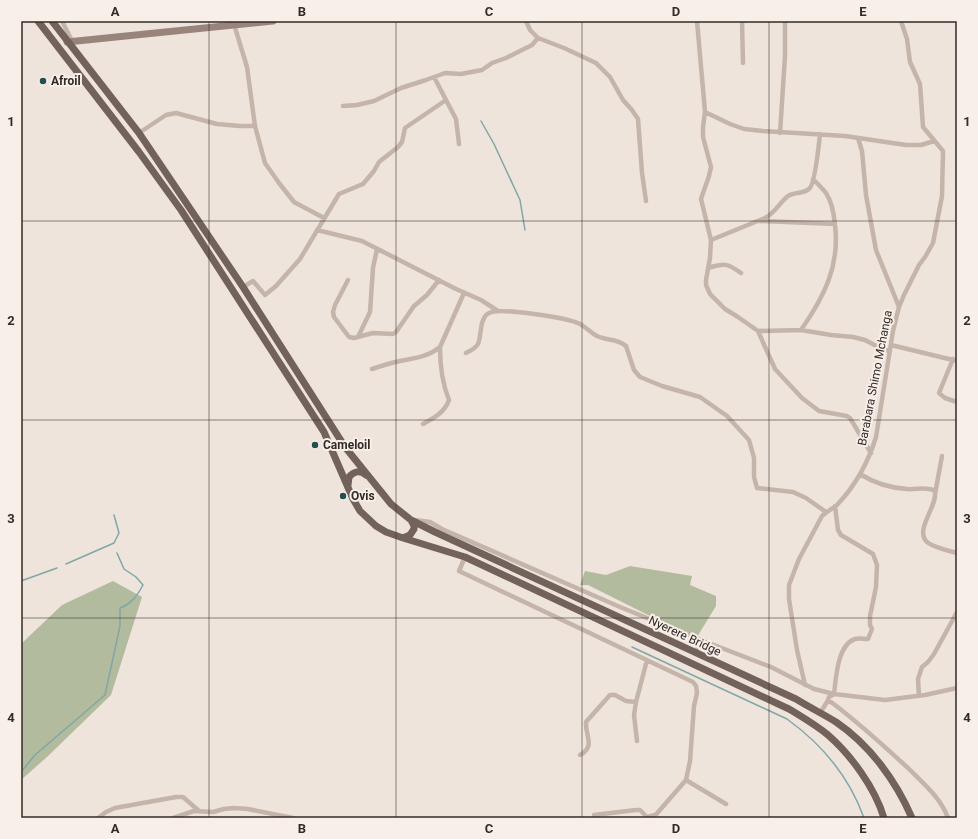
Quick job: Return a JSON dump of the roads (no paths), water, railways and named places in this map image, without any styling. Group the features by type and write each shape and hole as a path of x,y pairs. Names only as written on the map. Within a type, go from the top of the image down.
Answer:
{"main road":[{"name":"Nyerere Bridge","path":"38,21 139,152 180,210 324,432 353,500 367,519 381,529 400,537 465,557 796,712 827,734 843,749 872,790 884,818"},
{"name":"Nyerere Bridge","path":"52,21 70,42 139,133 243,287 341,441 368,477 391,504 411,520 443,536 796,699 837,723 862,744 884,768 905,801 912,818"},
{"path":"349,489 348,480 351,474 360,472 368,477"},
{"path":"400,537 407,537 413,533 414,526 411,520"}],"street":[{"path":"62,21 70,42 233,23 273,21"},
{"path":"526,21 530,30 538,38 564,48 596,64 610,77 623,100 635,113 638,119 642,173 646,201"},
{"path":"697,21 705,112 703,137 711,167 700,198 710,240 710,258 706,285 710,294 725,309 758,331 780,376 802,398 819,411 847,416 850,418 871,453"},
{"path":"742,21 744,63"},
{"path":"780,133 785,56 785,21"},
{"name":"Barabara Shimo Mchanga","path":"805,684 797,650 789,599 789,585 799,559 819,521 826,512 835,506 852,487 871,453 876,437 893,330 899,307 919,265 926,257 933,243 942,196 943,155 941,148 923,126 920,84 910,62 907,39 901,21"},
{"path":"233,23 247,67 255,126 265,163 294,202 324,218"},
{"path":"343,106 357,105 374,101 401,88 445,73 461,74 482,70 492,63 532,45 538,38"},
{"path":"434,77 456,119 459,144"},
{"path":"243,287 253,281 265,295 276,286 300,259 339,194 363,184 374,172 379,162 402,142 405,128 446,100"},
{"path":"705,112 744,129 780,133 820,134 906,145 921,145 934,141"},
{"path":"139,133 166,115 176,113 217,124 255,126"},
{"path":"710,240 773,214 781,203 789,196 809,189 813,179 820,134"},
{"path":"858,138 862,151 866,195 876,250 899,307"},
{"path":"801,330 814,311 829,284 837,240 834,213 826,193 813,179"},
{"path":"758,221 835,224"},
{"path":"317,230 362,241 481,300 498,311"},
{"path":"358,337 370,312 377,249"},
{"path":"708,268 726,264 741,273"},
{"path":"348,280 333,312 334,317 349,337 358,337 373,333 393,334 396,332 414,306 426,296 439,280"},
{"path":"372,368 399,361 420,358 433,353 440,347 464,292"},
{"path":"466,353 477,346 481,326 488,313 498,311 519,312 571,321 580,324 597,336 623,343 626,346 634,370 640,377 662,386 700,397 727,416 749,440 754,458 754,477 756,488 793,492 806,498 826,512"},
{"path":"758,331 801,330 853,337 865,340 890,351"},
{"path":"891,345 955,360 938,393 945,398 957,402"},
{"path":"423,424 438,415 447,406 449,400 444,388 441,371 440,347"},
{"path":"942,456 934,504 924,525 923,536 927,542 957,553"},
{"path":"860,474 879,483 907,489 928,488 935,491 936,494"},
{"path":"834,694 837,667 844,649 854,640 868,639 872,631 870,616 876,587 878,565 873,554 841,535 838,530 835,506"},
{"path":"411,520 430,522 448,532 606,601 771,667 814,689 834,694 885,700 919,696 957,688"},
{"path":"465,557 459,571 693,682 696,686 697,693 693,712 690,761 686,780 654,816 647,817 640,810 594,815"},
{"path":"919,696 918,679 922,667 934,654 957,612"},
{"path":"695,653 701,640"},
{"path":"637,741 634,715 647,660"},
{"path":"820,713 829,697 834,694"},
{"path":"580,755 588,748 589,737 586,722 610,695 615,695 626,701 636,702"},
{"path":"827,702 831,702 878,739 926,786 944,809 948,818"},
{"path":"686,780 726,804"},
{"path":"98,818 115,808 176,797 183,797 199,811"},
{"path":"172,818 199,811 213,812 224,809 242,809 293,818"}],"waterway":[{"path":"481,121 494,144 520,200 525,230"},
{"path":"66,564 114,543 119,533 114,515"},
{"path":"21,772 35,755 105,695 120,626 120,608 133,599 143,585 136,577 124,569 117,553"},
{"path":"21,581 57,568"},
{"path":"632,647 787,719 812,740 833,762 851,788 864,818"}],"place":[{"name":"Afroil","path":"43,81"},
{"name":"Cameloil","path":"315,445"},
{"name":"Ovis","path":"343,496"}]}
